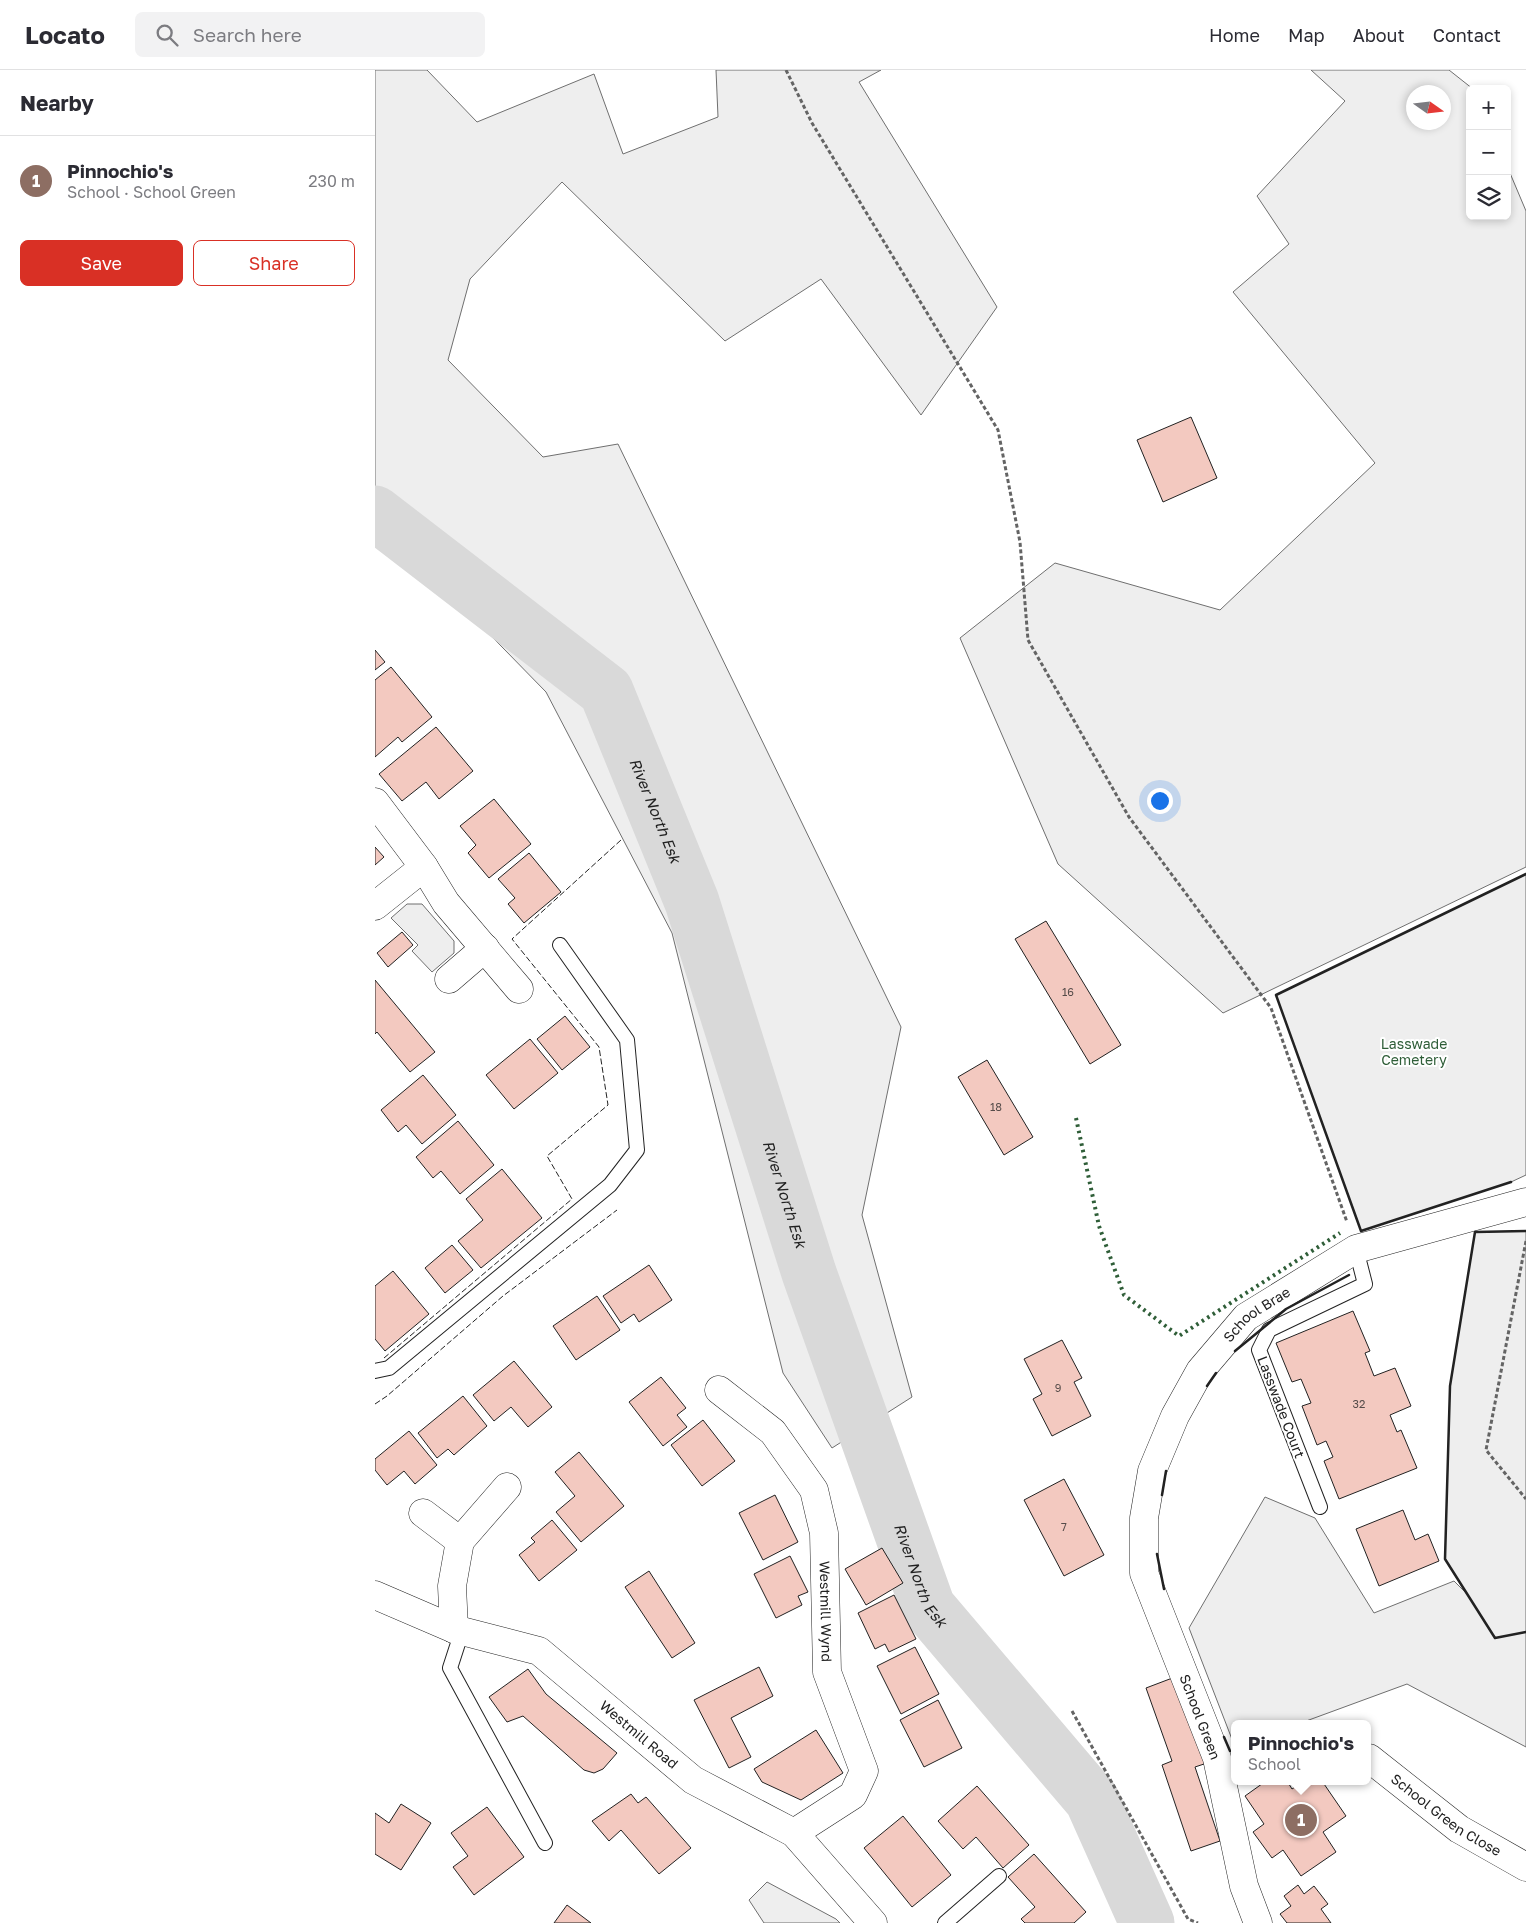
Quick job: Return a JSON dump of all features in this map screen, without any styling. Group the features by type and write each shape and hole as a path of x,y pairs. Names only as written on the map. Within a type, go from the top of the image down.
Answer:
{"street":[{"path":"375,802 424,867 446,902 519,989"},
{"path":"375,906 424,867"},
{"path":"449,979 485,948"},
{"name":"School Brae","path":"1144,1574 1144,1518 1152,1471 1175,1416 1200,1371 1246,1317 1356,1249 1526,1202"},
{"name":"Westmill Wynd","path":"719,1390 773,1432 814,1490 824,1533 827,1672 864,1772 853,1795 794,1833"},
{"path":"458,1630 452,1586 460,1541 507,1488"},
{"path":"423,1513 460,1541"},
{"name":"School Green","path":"1144,1574 1217,1758 1244,1886 1258,1923"},
{"name":"Westmill Road","path":"375,1595 458,1630 539,1651 693,1780 794,1833 873,1923"},
{"name":"School Green Close","path":"1371,1760 1459,1829 1526,1867"}],"lane":[{"path":"375,1371 389,1368 603,1192 637,1150 627,1040 560,945"},
{"name":"Lasswade Court","path":"1320,1506 1259,1350 1269,1330 1365,1284 1356,1249"},
{"path":"458,1630 450,1668 545,1843"},
{"path":"945,1923 999,1876"}],"path":[{"path":"786,70 811,122 998,430 1020,542 1028,640 1129,817 1271,1008 1356,1249"},
{"path":"1526,1241 1486,1450 1526,1499"},
{"path":"1072,1710 1188,1919 1198,1923"}],"green space":[{"path":"375,70 427,70 477,122 594,74 623,154 718,117 716,70 881,70 859,82 997,307 921,415 821,279 725,341 562,182 470,279 448,360 543,457 618,444 901,1027 862,1215 912,1397 832,1448 783,1373 672,933 546,692 375,517"},
{"path":"1311,70 1449,70 1468,85 1466,85 1466,220 1511,220 1511,175 1526,211 1526,867 1223,1013 1058,864 960,638 1055,563 1220,610 1375,463 1233,292 1289,244 1257,196 1345,101"},
{"name":"Lasswade Cemetery","path":"1526,874 1526,1175 1511,1182 1361,1231 1276,995"},
{"path":"407,904 422,904 454,941 454,953 432,972 412,951 418,945 391,918"},
{"path":"1526,1231 1526,1747 1407,1684 1309,1720 1231,1720 1231,1737 1189,1628 1265,1497 1315,1518 1374,1613 1454,1581 1466,1593 1445,1559 1450,1386 1475,1232"},
{"path":"767,1882 836,1919 840,1923 764,1923 749,1900"}],"building":[{"path":"1191,417 1217,478 1163,502 1137,440"},
{"path":"375,650 385,662 375,670"},
{"path":"391,667 432,717 402,742 398,737 375,757 375,680"},
{"path":"436,727 473,771 439,799 426,782 402,801 379,774"},
{"path":"494,799 531,844 489,878 468,853 476,845 460,826"},
{"path":"375,847 384,857 375,865"},
{"path":"529,853 561,892 524,923 508,904 515,898 498,879"},
{"path":"1046,921 1121,1045 1090,1064 1015,939"},
{"path":"402,932 413,945 388,967 377,953"},
{"path":"375,980 435,1052 410,1072 377,1032 375,1034"},
{"path":"565,1016 590,1047 562,1070 537,1039"},
{"path":"530,1039 558,1073 514,1109 486,1075"},
{"path":"987,1060 1033,1137 1004,1155 958,1077"},
{"path":"423,1075 456,1115 422,1144 406,1125 398,1132 381,1110"},
{"path":"458,1121 494,1165 460,1194 441,1171 433,1178 416,1157"},
{"path":"502,1169 542,1218 481,1268 458,1241 483,1220 466,1199"},
{"path":"452,1245 473,1270 445,1293 425,1268"},
{"path":"649,1265 672,1300 639,1322 634,1314 621,1323 603,1296"},
{"path":"393,1271 429,1314 385,1351 375,1339 375,1286"},
{"path":"597,1296 620,1330 576,1360 553,1326"},
{"path":"1353,1311 1370,1351 1365,1353 1374,1376 1395,1368 1411,1406 1390,1415 1397,1432 1401,1430 1417,1468 1339,1499 1324,1461 1333,1457 1326,1441 1317,1445 1302,1406 1311,1403 1301,1379 1292,1382 1276,1343"},
{"path":"1062,1340 1082,1378 1074,1382 1091,1416 1052,1436 1033,1399 1042,1394 1024,1359"},
{"path":"514,1361 552,1407 528,1427 511,1407 494,1421 473,1395"},
{"path":"661,1377 686,1408 677,1415 687,1427 663,1446 629,1402"},
{"path":"463,1396 487,1426 454,1455 448,1449 437,1458 418,1433"},
{"path":"703,1420 735,1461 702,1486 671,1445"},
{"path":"409,1431 437,1465 415,1484 404,1471 387,1485 375,1470 375,1459"},
{"path":"579,1452 624,1506 581,1542 556,1512 575,1496 555,1472"},
{"path":"1064,1479 1104,1555 1064,1576 1024,1500"},
{"path":"775,1495 798,1542 763,1560 739,1513"},
{"path":"1403,1510 1415,1540 1428,1534 1439,1561 1379,1586 1356,1529"},
{"path":"552,1520 577,1550 539,1581 519,1555 535,1542 531,1538"},
{"path":"882,1548 903,1583 866,1605 845,1569"},
{"path":"790,1556 808,1592 798,1596 802,1605 776,1618 754,1574"},
{"path":"649,1571 695,1643 672,1658 625,1587"},
{"path":"894,1595 916,1639 889,1652 885,1644 875,1649 858,1613"},
{"path":"915,1647 939,1694 901,1714 877,1666"},
{"path":"759,1667 773,1696 731,1718 751,1757 729,1768 694,1700"},
{"path":"528,1669 546,1694 617,1753 603,1769 594,1773 584,1770 523,1716 507,1722 489,1697"},
{"path":"1175,1677 1207,1763 1195,1767 1220,1841 1191,1851 1162,1765 1172,1761 1146,1688"},
{"path":"938,1700 962,1748 924,1767 900,1720"},
{"path":"816,1730 843,1773 801,1800 762,1782 754,1769"},
{"path":"1260,1785 1290,1785 1292,1789 1298,1785 1325,1785 1346,1816 1323,1832 1336,1852 1301,1876 1283,1850 1272,1858 1253,1832 1264,1824 1245,1796"},
{"path":"977,1786 1029,1845 1003,1868 976,1837 963,1849 938,1821"},
{"path":"631,1794 638,1803 646,1797 691,1848 659,1874 621,1830 609,1841 592,1821"},
{"path":"401,1804 431,1823 401,1870 375,1854 375,1813 389,1823"},
{"path":"487,1807 524,1857 474,1895 453,1867 468,1856 451,1833"},
{"path":"903,1816 951,1875 912,1907 864,1848"},
{"path":"1034,1854 1086,1912 1074,1923 1025,1923 1021,1919 1035,1907 1008,1877"},
{"path":"1298,1885 1304,1894 1314,1886 1328,1904 1321,1909 1331,1923 1287,1923 1280,1914 1291,1906 1284,1896"},
{"path":"567,1905 591,1923 554,1923"}],"waterway":[{"name":"River North Esk","path":"375,513 606,691 692,902 809,1273 928,1607 1092,1800 1147,1923"}],"hedge":[{"path":"1076,1118 1099,1226 1124,1295 1179,1336 1340,1233"}],"fence":[{"path":"384,1358 572,1199 547,1156 608,1105 599,1047 512,939 621,840"},
{"path":"375,1404 387,1396 503,1296 617,1210"}],"wall":[{"path":"1511,1182 1361,1231 1276,995 1526,874"},
{"path":"1526,1231 1475,1232 1450,1386 1445,1559 1495,1638 1526,1632"},
{"path":"1235,1351 1286,1309 1349,1275"},
{"path":"1207,1386 1216,1373"},
{"path":"1162,1495 1166,1471"},
{"path":"1157,1554 1164,1589"},
{"path":"1224,1737 1230,1751"}],"place":[{"name":"Pinnochio's","path":"1301,1820"}]}
